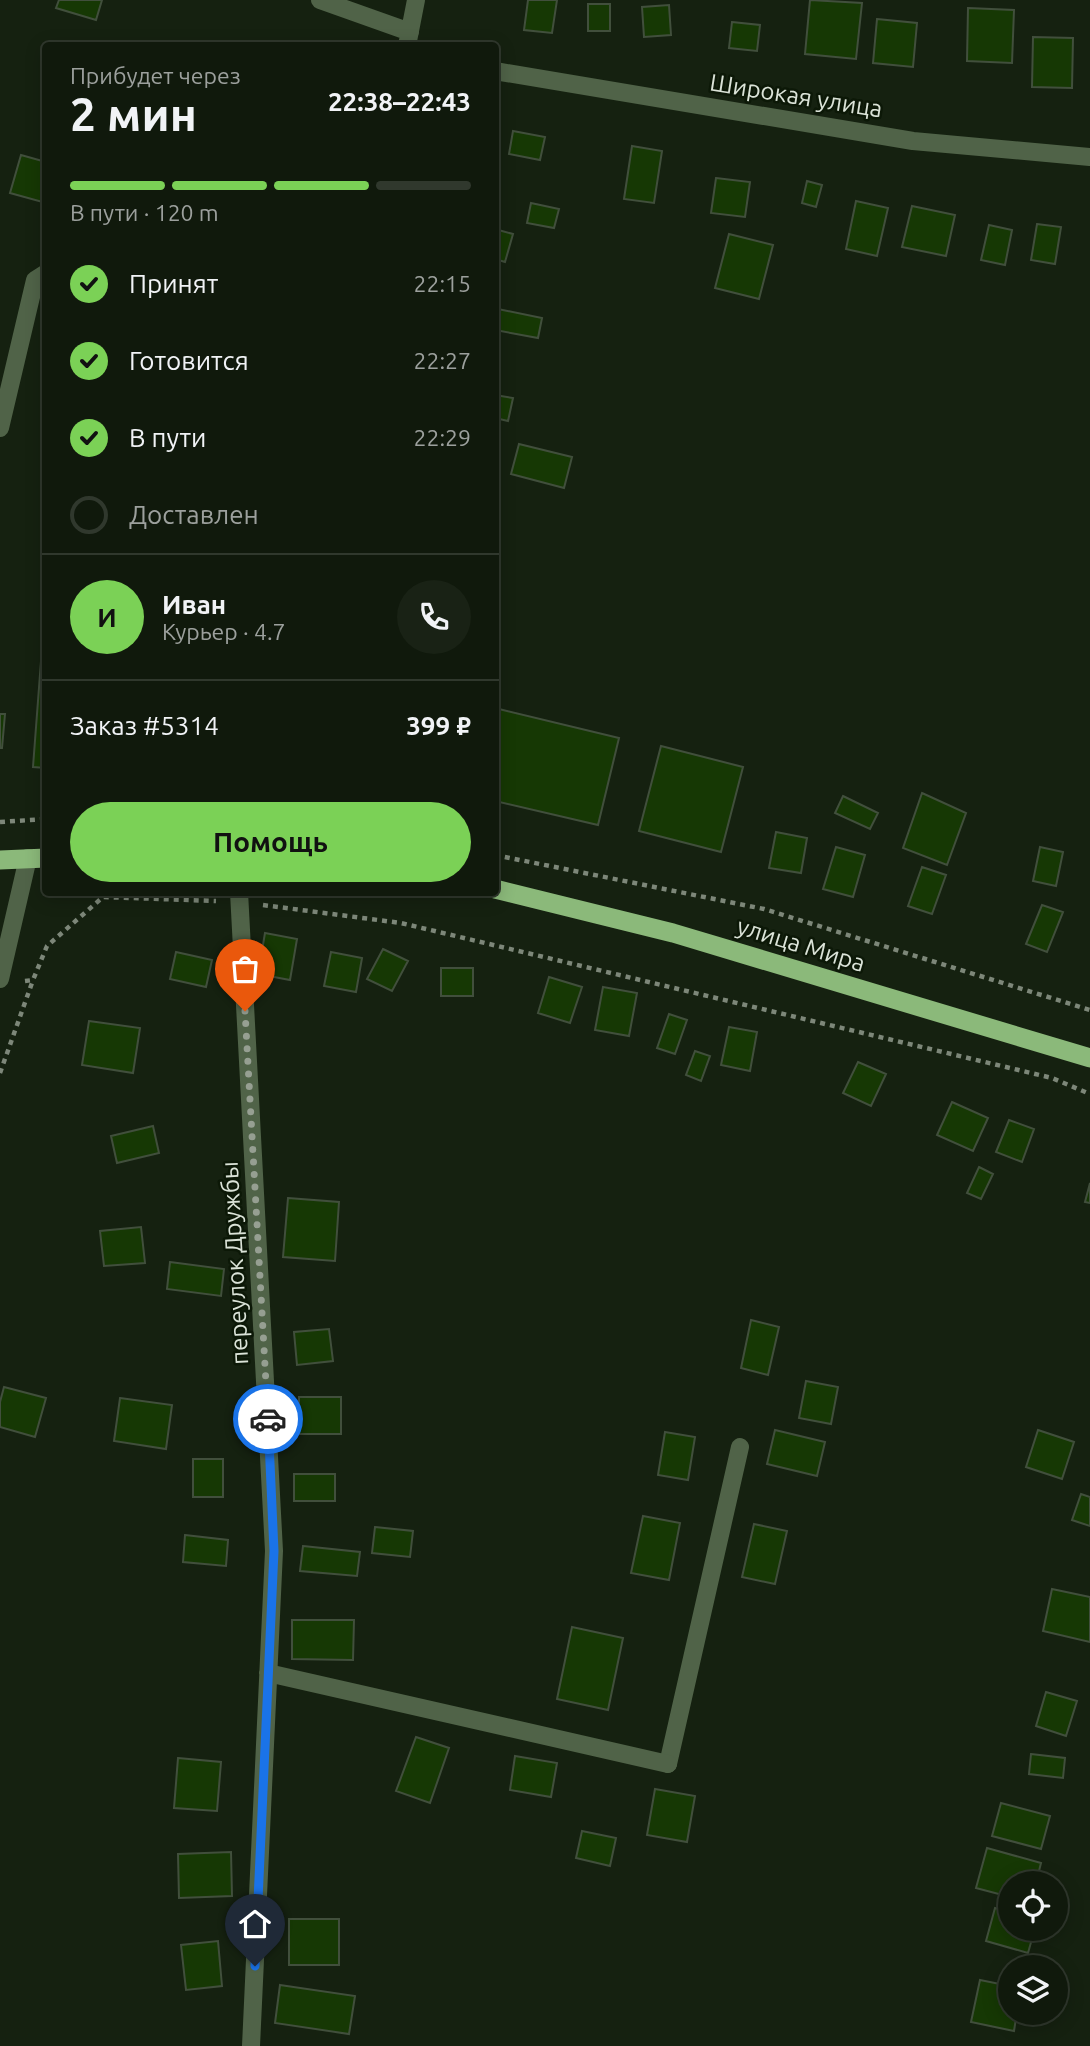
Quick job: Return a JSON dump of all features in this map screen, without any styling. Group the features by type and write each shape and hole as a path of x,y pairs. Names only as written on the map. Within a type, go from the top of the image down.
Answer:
{"highway":[{"path":"0,860 37,858"},
{"name":"улица Мира","path":"499,890 673,933 1090,1058"}],"street":[{"path":"320,0 409,39 416,0"},
{"name":"Широкая улица","path":"499,72 913,141 1090,157"},
{"path":"0,428 35,280 42,276"},
{"path":"0,979 37,858"},
{"name":"переулок Дружбы","path":"239,897 274,1551 251,2046"},
{"path":"268,1673 668,1764 740,1447"}],"path":[{"path":"0,822 42,820"},
{"path":"499,856 764,909 1090,1010"},
{"path":"0,1073 47,946 103,897 239,897 401,923 1052,1078 1090,1094"},
{"path":"22,981 33,980"}],"building":[{"path":"59,0 102,0 96,20 56,8"},
{"path":"528,0 557,0 552,33 524,30"},
{"path":"810,0 862,3 856,59 805,54"},
{"path":"588,4 610,4 610,31 588,31"},
{"path":"669,5 671,35 644,37 642,7"},
{"path":"968,8 1014,10 1012,63 967,61"},
{"path":"877,19 917,23 913,67 873,63"},
{"path":"732,22 760,25 757,51 729,48"},
{"path":"1033,37 1073,38 1072,88 1032,87"},
{"path":"513,131 545,137 540,160 509,154"},
{"path":"632,146 662,151 654,203 624,199"},
{"path":"21,155 42,161 42,202 10,193"},
{"path":"716,178 750,182 745,217 711,213"},
{"path":"807,181 822,185 816,207 802,203"},
{"path":"856,201 888,208 877,256 846,249"},
{"path":"531,203 559,209 554,228 527,223"},
{"path":"912,206 955,215 946,256 902,247"},
{"path":"1037,224 1061,227 1055,264 1031,260"},
{"path":"989,225 1012,230 1005,265 981,260"},
{"path":"499,230 513,234 505,262 499,260"},
{"path":"729,234 773,245 759,299 715,288"},
{"path":"499,309 542,318 538,338 499,331"},
{"path":"499,396 513,398 508,421 499,419"},
{"path":"519,444 572,457 564,488 511,474"},
{"path":"42,648 42,768 33,767"},
{"path":"499,709 619,738 598,825 499,802"},
{"path":"0,714 5,714 2,748 0,748"},
{"path":"661,746 743,767 721,852 639,831"},
{"path":"922,793 966,813 947,865 903,848"},
{"path":"843,796 878,813 870,829 835,813"},
{"path":"776,832 807,838 801,873 769,868"},
{"path":"836,847 865,855 853,897 823,889"},
{"path":"1040,847 1063,852 1056,886 1033,881"},
{"path":"922,867 946,875 932,914 908,906"},
{"path":"1042,905 1063,912 1047,952 1026,944"},
{"path":"265,933 297,939 290,980 258,974"},
{"path":"383,949 408,961 392,991 367,979"},
{"path":"176,952 212,960 206,987 170,979"},
{"path":"331,952 362,958 356,992 324,986"},
{"path":"441,968 473,968 473,996 441,996"},
{"path":"549,977 582,987 570,1023 538,1013"},
{"path":"603,987 637,993 629,1036 595,1030"},
{"path":"669,1014 687,1020 675,1054 657,1048"},
{"path":"89,1021 140,1028 133,1073 82,1065"},
{"path":"729,1027 757,1032 750,1071 721,1065"},
{"path":"695,1051 710,1056 701,1081 686,1075"},
{"path":"858,1062 886,1074 871,1106 843,1093"},
{"path":"952,1102 988,1118 973,1151 937,1135"},
{"path":"1009,1120 1034,1129 1022,1162 996,1152"},
{"path":"153,1126 159,1153 117,1163 111,1136"},
{"path":"979,1167 993,1174 981,1199 967,1193"},
{"path":"1090,1183 1090,1203 1085,1202"},
{"path":"288,1198 339,1202 335,1261 283,1257"},
{"path":"141,1227 145,1263 104,1266 100,1231"},
{"path":"170,1262 224,1269 221,1296 167,1289"},
{"path":"751,1320 779,1327 768,1375 741,1368"},
{"path":"329,1329 333,1361 297,1365 294,1332"},
{"path":"806,1381 838,1387 831,1424 799,1418"},
{"path":"4,1387 46,1398 35,1437 0,1427 0,1402"},
{"path":"299,1397 341,1397 341,1434 299,1434"},
{"path":"120,1398 172,1405 166,1449 114,1441"},
{"path":"775,1430 825,1442 817,1476 767,1464"},
{"path":"1038,1430 1074,1442 1062,1479 1026,1467"},
{"path":"665,1432 695,1437 688,1480 658,1475"},
{"path":"193,1459 223,1459 223,1497 193,1497"},
{"path":"294,1474 335,1474 335,1501 294,1501"},
{"path":"1081,1494 1090,1497 1090,1526 1072,1520"},
{"path":"643,1516 680,1523 669,1580 631,1573"},
{"path":"754,1524 787,1531 775,1584 742,1577"},
{"path":"375,1527 413,1531 410,1557 372,1553"},
{"path":"185,1535 228,1540 226,1566 183,1562"},
{"path":"303,1546 360,1552 357,1576 300,1571"},
{"path":"1052,1589 1090,1597 1090,1642 1043,1631"},
{"path":"292,1620 354,1620 353,1660 292,1659"},
{"path":"572,1627 623,1638 608,1710 557,1699"},
{"path":"1046,1692 1077,1701 1066,1736 1036,1726"},
{"path":"416,1737 449,1748 430,1803 396,1791"},
{"path":"1031,1754 1065,1758 1063,1778 1029,1774"},
{"path":"515,1756 557,1763 551,1797 510,1790"},
{"path":"178,1758 221,1762 217,1811 174,1808"},
{"path":"655,1789 695,1796 687,1842 647,1835"},
{"path":"1001,1803 1050,1816 1041,1849 992,1836"},
{"path":"582,1831 616,1838 610,1866 576,1858"},
{"path":"987,1848 1041,1863 1039,1871 998,1871 998,1894 976,1888"},
{"path":"231,1852 232,1896 179,1898 178,1854"},
{"path":"995,1908 998,1909 998,1941 1031,1941 1028,1953 986,1941"},
{"path":"289,1919 339,1919 339,1965 289,1965"},
{"path":"218,1941 222,1986 186,1990 181,1945"},
{"path":"980,1980 998,1984 998,2025 1015,2025 1014,2031 971,2022"},
{"path":"280,1985 355,1996 349,2034 275,2023"}],"way so far":[{"path":"245,1011 268,1419"}],"route":[{"path":"255,1966 274,1551 268,1419"}]}
